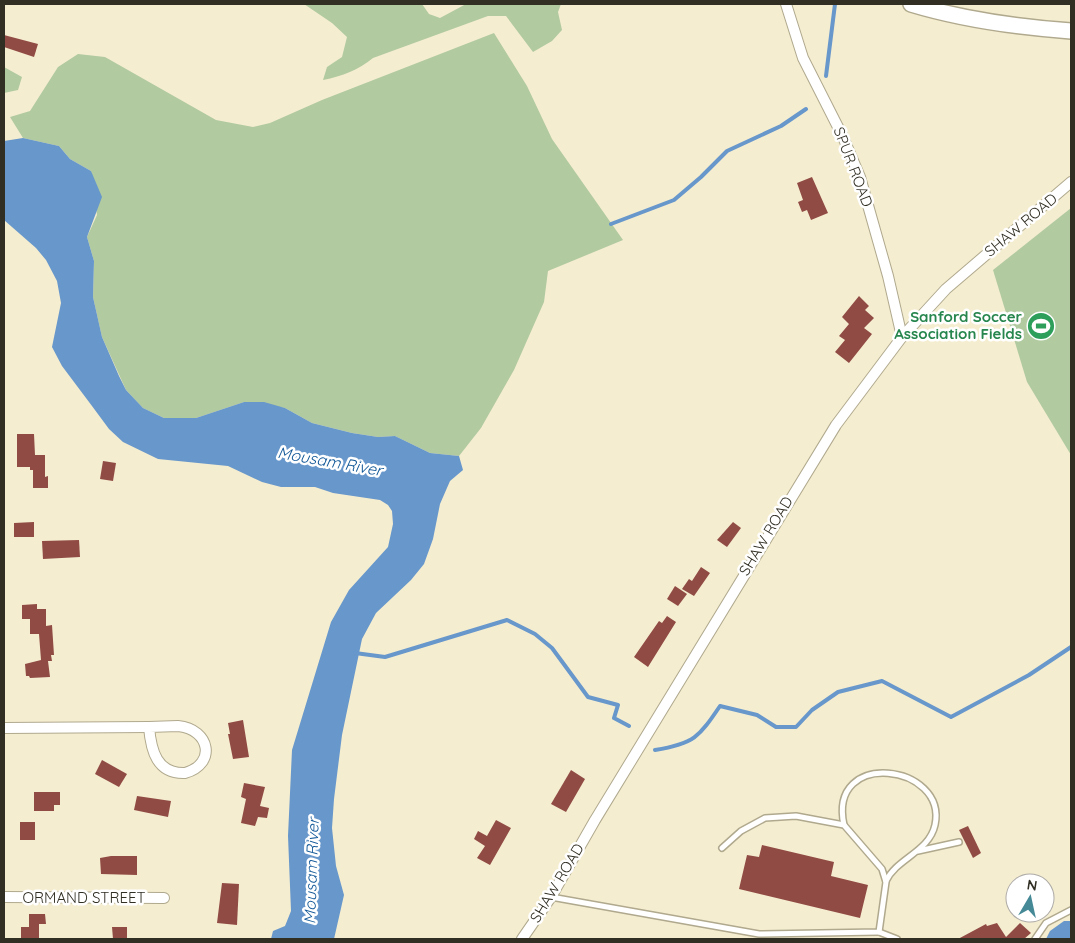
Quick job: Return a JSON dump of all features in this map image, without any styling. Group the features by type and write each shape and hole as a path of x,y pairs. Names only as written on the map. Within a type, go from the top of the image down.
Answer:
{"main road":[{"path":"911,4 940,13 1006,26 1071,31"}],"street":[{"name":"SPUR ROAD","path":"786,4 800,51 843,137 860,178 888,276 902,337"},
{"name":"SHAW ROAD","path":"522,939 551,896 594,820 836,425 902,337 946,289 1071,182"},
{"path":"4,728 178,726 195,729 204,742 204,758 197,768 185,774 165,770 151,747 149,727"},
{"name":"ORMAND STREET","path":"4,897 164,898"}],"lane":[{"path":"886,882 882,869 844,825 841,807 842,799 851,786 862,778 880,772 902,776 920,786 929,796 934,807 934,826 918,851"},
{"path":"722,848 741,830 765,818 796,816 844,825"},
{"path":"879,932 886,882 890,872 899,863 918,851 959,842"},
{"path":"551,896 760,937 804,932 879,932 897,939"},
{"path":"1035,939 1046,923 1071,910"},
{"path":"804,932 805,939"}],"green space":[{"path":"304,4 422,4 429,14 440,18 466,4 561,4 558,12 562,30 552,41 533,52 506,16 488,16 373,58 350,72 323,80 327,67 342,57 347,37 332,23"},
{"path":"494,33 527,86 552,139 623,240 548,271 544,302 514,370 481,428 459,456 430,453 395,436 378,437 352,433 312,423 285,408 244,402 196,418 164,418 143,408 126,390 102,337 93,297 94,261 87,237 97,215 91,171 70,159 59,146 23,138 10,117 30,111 58,67 78,54 105,57 216,120 253,127 270,123 322,100"},
{"path":"4,67 22,77 18,90 4,93"},
{"name":"Sanford Soccer Association Fields","path":"1071,208 1071,455 1027,382 993,270"}],"water":[{"name":"Mousam River","path":"23,138 59,146 70,159 91,171 102,197 87,237 94,261 93,297 102,337 119,376 126,390 143,408 164,418 196,418 244,402 264,402 285,408 312,423 352,433 378,437 395,436 430,453 459,456 463,470 450,481 440,504 433,539 424,564 411,580 376,613 362,639 342,735 334,799 332,828 336,866 344,895 334,939 271,939 273,931 285,926 291,911 288,836 292,750 331,622 349,590 388,547 393,524 392,511 388,505 380,500 333,493 315,487 281,487 262,482 228,466 158,459 123,442 109,429 62,366 52,347 61,303 57,281 46,260 36,248 4,220 4,141"},
{"path":"1064,921 1071,921 1071,939 1046,939 1050,931"}],"building":[{"path":"4,35 38,44 34,57 4,47"},
{"path":"812,177 828,213 811,220 807,210 802,212 798,202 803,200 797,183"},
{"path":"859,296 869,306 865,310 874,318 864,328 872,334 849,363 835,352 845,340 839,336 849,324 842,317"},
{"path":"17,434 34,434 35,455 45,455 45,477 48,476 48,488 33,488 33,470 30,470 30,467 17,467"},
{"path":"103,461 116,463 113,481 100,479"},
{"path":"34,522 34,537 14,537 14,523"},
{"path":"733,522 741,528 727,547 717,540"},
{"path":"79,540 80,557 43,559 42,541"},
{"path":"701,567 710,573 694,596 682,589 689,579 692,581"},
{"path":"675,586 687,594 678,606 667,599"},
{"path":"37,604 37,609 46,609 46,626 52,625 54,655 51,655 52,661 48,661 50,677 30,678 26,676 25,664 41,660 39,634 30,634 30,619 22,619 22,605"},
{"path":"667,616 676,622 648,667 634,657 659,621 662,623"},
{"path":"243,720 249,757 233,759 228,734 230,734 228,723"},
{"path":"102,760 127,774 119,787 95,774"},
{"path":"571,770 585,779 566,812 551,804"},
{"path":"244,783 265,787 260,806 269,808 267,818 258,817 255,826 241,823 246,799 241,797"},
{"path":"34,792 60,792 60,805 54,805 54,811 34,811"},
{"path":"137,796 171,801 168,817 134,810"},
{"path":"496,820 511,828 490,865 477,858 485,846 474,839 478,831 487,836"},
{"path":"20,822 35,822 35,840 20,840"},
{"path":"968,826 981,853 973,858 959,830"},
{"path":"762,845 834,862 831,876 868,885 860,918 739,889 747,855 759,857"},
{"path":"137,856 137,875 101,874 100,858"},
{"path":"222,883 239,884 237,925 217,923"},
{"path":"29,914 45,914 46,924 39,924 39,939 21,939 21,927 29,927"},
{"path":"997,923 1006,937 1020,923 1031,933 1024,939 958,939 986,924 987,926"},
{"path":"112,927 127,927 127,939 113,939"}],"waterway":[{"path":"826,76 835,4"},
{"path":"611,224 674,200 727,151 781,126 806,109"},
{"path":"355,653 385,657 507,620 535,634 552,648 588,697 618,705 614,718 629,726"},
{"path":"655,750 687,742 700,732 720,706 757,715 776,727 796,727 812,710 838,692 882,681 951,717 1029,675 1071,647"}],"place":[{"name":"Sanford Soccer Association Fields","path":"1041,326"}]}
